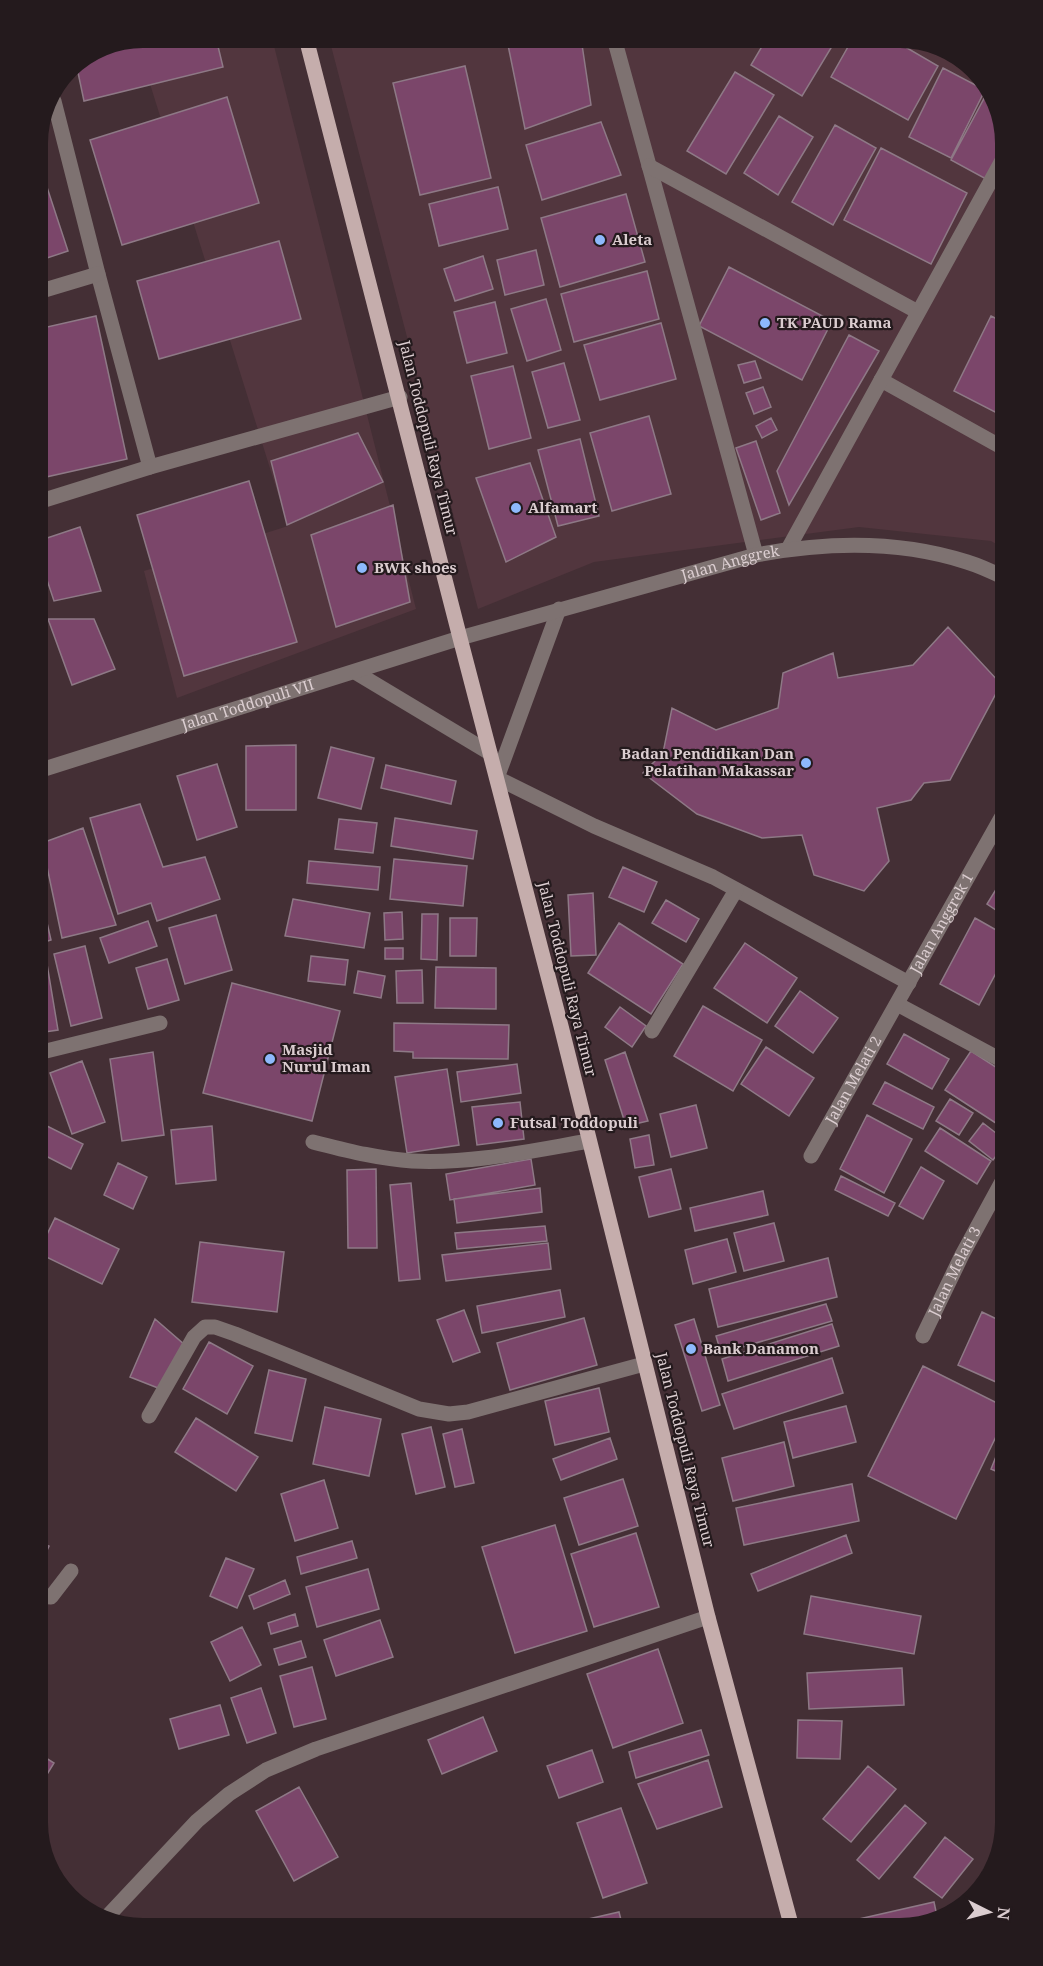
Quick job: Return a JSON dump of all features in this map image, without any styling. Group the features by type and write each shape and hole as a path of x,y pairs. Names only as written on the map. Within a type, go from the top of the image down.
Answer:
{"main road":[{"name":"Jalan Toddopuli Raya Timur","path":"309,48 561,1026 708,1617 789,1918"}],"street":[{"path":"617,48 756,555"},
{"path":"55,106 150,467"},
{"path":"650,166 918,312"},
{"path":"788,549 995,173"},
{"path":"48,289 98,274"},
{"path":"880,380 995,443"},
{"path":"48,499 150,467 400,397"},
{"name":"Jalan Anggrek","path":"460,638 756,555 788,549 838,544 912,549 967,562 995,574"},
{"path":"559,609 497,778 594,826 713,877 909,983"},
{"name":"Jalan Toddopuli VII","path":"48,768 460,638"},
{"path":"355,672 490,753"},
{"name":"Jalan Anggrek 1","path":"897,1004 995,843"},
{"path":"652,1031 735,890"},
{"path":"897,1004 995,1057"},
{"name":"Jalan Melati 2","path":"811,1156 897,1004"},
{"path":"48,1051 160,1023"},
{"path":"313,1142 348,1151 409,1161 445,1162 485,1159 589,1141"},
{"name":"Jalan Melati 3","path":"922,1336 995,1194"},
{"path":"149,1416 194,1337 205,1327 215,1327 235,1334 419,1409 449,1414 468,1412 644,1364"},
{"path":"48,1597 51,1597 61,1587 71,1571"},
{"path":"111,1913 197,1821 229,1794 267,1770 316,1749 708,1617"}],"shaded area":[{"path":"139,48 275,48 416,609 177,698 144,571 288,526"},
{"path":"332,48 906,48 931,53 963,72 979,90 988,106 995,143 995,543 859,527 594,562 478,609"}],"building":[{"path":"143,48 218,48 223,67 84,101 78,74 106,55"},
{"path":"509,48 582,48 591,105 525,129"},
{"path":"761,48 831,48 802,96 751,65"},
{"path":"847,48 908,48 938,66 908,120 831,77"},
{"path":"465,66 491,178 420,195 393,83"},
{"path":"943,68 975,85 979,90 982,96 951,158 909,137"},
{"path":"735,72 774,95 726,174 687,151"},
{"path":"227,97 259,203 122,245 90,140"},
{"path":"984,99 993,124 995,143 995,162 986,179 951,160"},
{"path":"779,116 813,137 778,195 744,173"},
{"path":"601,122 621,175 542,200 526,145"},
{"path":"835,125 876,148 833,225 792,202"},
{"path":"881,148 967,193 931,264 844,220"},
{"path":"498,187 508,229 439,246 429,204"},
{"path":"48,190 68,251 48,258"},
{"path":"626,194 645,262 560,287 541,218"},
{"path":"279,241 301,319 159,359 137,281"},
{"path":"536,250 544,285 505,295 497,260"},
{"path":"483,256 493,289 455,301 444,269"},
{"name":"TK PAUD Rama","path":"729,267 832,321 802,380 699,326"},
{"path":"647,271 659,319 574,342 561,294"},
{"path":"546,299 561,350 527,361 511,309"},
{"path":"495,302 507,353 467,363 454,312"},
{"path":"96,316 127,459 48,477 48,327"},
{"path":"991,316 995,318 995,412 954,391"},
{"path":"661,323 676,379 600,400 584,345"},
{"path":"849,335 879,351 789,505 777,471"},
{"path":"755,361 761,378 744,383 738,365"},
{"path":"564,363 580,420 548,428 532,372"},
{"path":"513,366 531,438 489,449 471,376"},
{"path":"763,387 771,407 754,414 746,393"},
{"path":"649,416 671,494 612,511 590,433"},
{"path":"771,418 777,430 762,438 756,426"},
{"path":"358,433 383,482 287,525 271,461"},
{"path":"580,439 599,516 558,526 538,450"},
{"path":"756,441 780,513 761,520 736,448"},
{"name":"Alfamart","path":"530,463 556,537 506,562 476,478"},
{"path":"249,481 297,642 184,676 137,515"},
{"name":"BWK shoes","path":"393,505 410,602 336,627 311,535"},
{"path":"80,527 101,591 54,601 48,583 48,538"},
{"path":"48,619 94,619 115,669 72,685"},
{"name":"Badan Pendidikan Dan Pelatihan Makassar","path":"948,627 995,678 995,695 950,780 924,783 911,800 877,808 889,861 864,891 814,875 802,835 762,838 697,814 643,773 663,753 672,708 716,730 778,708 783,673 833,653 838,678 913,665"},
{"path":"296,745 296,810 246,810 246,746"},
{"path":"331,747 374,758 361,809 318,798"},
{"path":"217,764 237,827 197,840 177,776"},
{"path":"386,765 456,781 451,804 381,788"},
{"path":"140,804 163,867 205,857 220,899 157,921 151,903 118,914 90,818"},
{"path":"395,818 477,831 473,859 391,846"},
{"path":"339,819 377,823 373,853 335,849"},
{"path":"83,828 116,925 62,938 48,872 48,841"},
{"path":"394,859 467,866 463,906 390,899"},
{"path":"309,861 380,867 378,890 307,883"},
{"path":"623,867 657,882 644,912 609,897"},
{"path":"995,891 995,909 987,904"},
{"path":"593,893 596,955 571,956 568,895"},
{"path":"293,899 370,913 364,948 285,936"},
{"path":"666,900 699,919 686,942 652,923"},
{"path":"402,912 403,939 385,940 384,913"},
{"path":"422,914 438,914 437,960 421,959"},
{"path":"216,915 232,970 185,984 169,928"},
{"path":"450,918 477,918 476,956 450,956"},
{"path":"975,918 995,929 995,975 979,1005 940,984"},
{"path":"148,921 157,946 109,963 100,938"},
{"path":"619,923 683,964 651,1014 588,973"},
{"path":"745,943 797,978 767,1023 714,988"},
{"path":"85,946 102,1018 71,1026 54,954"},
{"path":"385,948 403,948 403,959 385,959"},
{"path":"311,956 348,960 345,985 308,981"},
{"path":"167,959 179,1000 148,1009 136,968"},
{"path":"436,967 496,968 496,1009 435,1008"},
{"path":"48,970 58,1030 48,1032"},
{"path":"422,970 423,1003 397,1003 396,971"},
{"path":"358,971 385,976 381,998 354,993"},
{"path":"232,983 340,1011 312,1121 203,1093"},
{"path":"800,991 838,1018 813,1053 775,1026"},
{"path":"703,1006 762,1040 733,1091 674,1056"},
{"path":"620,1007 646,1026 632,1047 605,1027"},
{"path":"394,1023 509,1025 508,1059 413,1058 413,1052 394,1051"},
{"path":"904,1034 949,1059 932,1089 887,1064"},
{"path":"766,1047 814,1078 789,1116 741,1084"},
{"path":"971,1051 995,1067 995,1122 945,1090"},
{"path":"153,1052 164,1135 122,1141 110,1059"},
{"path":"625,1052 648,1121 626,1126 605,1060"},
{"path":"82,1061 105,1122 72,1134 50,1073"},
{"path":"517,1064 521,1093 461,1102 457,1072"},
{"path":"447,1069 459,1145 407,1153 395,1077"},
{"path":"885,1082 934,1107 923,1129 873,1104"},
{"path":"950,1099 973,1113 959,1135 936,1121"},
{"name":"Futsal Toddopuli","path":"520,1102 524,1139 477,1145 472,1107"},
{"path":"696,1105 707,1148 671,1157 660,1114"},
{"path":"867,1115 912,1139 884,1193 840,1169"},
{"path":"983,1123 995,1132 995,1157 993,1160 969,1141"},
{"path":"48,1126 83,1144 71,1169 48,1157"},
{"path":"212,1126 216,1180 176,1184 171,1130"},
{"path":"940,1128 991,1161 977,1184 925,1151"},
{"path":"649,1135 654,1165 635,1168 630,1139"},
{"path":"531,1159 535,1185 450,1200 446,1174"},
{"path":"118,1163 147,1177 133,1209 104,1195"},
{"path":"921,1167 944,1181 923,1219 899,1206"},
{"path":"376,1169 377,1248 348,1248 347,1170"},
{"path":"671,1169 681,1209 649,1217 639,1177"},
{"path":"841,1176 895,1203 888,1216 835,1190"},
{"path":"411,1183 420,1279 399,1281 390,1185"},
{"path":"540,1188 542,1212 457,1223 454,1199"},
{"path":"763,1191 768,1215 695,1231 690,1208"},
{"path":"55,1218 119,1249 102,1284 48,1258 48,1232"},
{"path":"774,1223 784,1261 744,1271 734,1233"},
{"path":"545,1226 547,1241 457,1249 455,1233"},
{"path":"727,1239 736,1272 693,1284 685,1250"},
{"path":"200,1242 284,1252 277,1312 192,1302"},
{"path":"548,1243 551,1269 446,1281 442,1255"},
{"path":"828,1258 837,1297 718,1327 709,1289"},
{"path":"560,1290 565,1317 482,1333 477,1306"},
{"path":"826,1304 832,1321 721,1353 716,1336"},
{"path":"464,1310 480,1352 453,1362 437,1320"},
{"path":"982,1312 995,1318 995,1382 958,1365"},
{"path":"584,1318 597,1365 510,1390 497,1343"},
{"path":"155,1319 186,1346 158,1388 130,1377"},
{"path":"694,1319 720,1405 702,1411 675,1325"},
{"path":"832,1324 839,1346 728,1381 722,1359"},
{"path":"209,1342 253,1366 227,1414 183,1389"},
{"path":"832,1358 843,1393 734,1429 722,1394"},
{"path":"923,1366 995,1402 995,1439 956,1519 868,1476"},
{"path":"269,1370 306,1379 292,1441 255,1433"},
{"path":"599,1388 609,1432 555,1445 545,1401"},
{"path":"846,1406 856,1442 793,1458 784,1422"},
{"path":"325,1407 381,1419 369,1476 313,1464"},
{"path":"196,1418 258,1457 236,1491 175,1452"},
{"path":"431,1427 445,1487 416,1494 402,1434"},
{"path":"462,1429 474,1483 455,1487 443,1434"},
{"path":"610,1438 617,1459 561,1480 553,1459"},
{"path":"784,1442 794,1486 733,1501 722,1458"},
{"path":"995,1459 995,1471 991,1469"},
{"path":"623,1479 638,1526 579,1545 564,1498"},
{"path":"324,1480 338,1528 295,1541 281,1494"},
{"path":"852,1484 859,1521 744,1545 736,1508"},
{"path":"555,1525 587,1631 515,1653 482,1547"},
{"path":"636,1533 659,1607 594,1627 571,1554"},
{"path":"846,1535 852,1553 758,1591 751,1574"},
{"path":"352,1541 357,1558 301,1574 297,1557"},
{"path":"226,1558 254,1569 237,1608 210,1596"},
{"path":"368,1569 379,1609 317,1627 306,1587"},
{"path":"285,1580 290,1594 254,1609 249,1596"},
{"path":"811,1596 921,1616 914,1654 804,1634"},
{"path":"295,1614 298,1626 271,1634 268,1623"},
{"path":"380,1620 393,1657 336,1676 324,1640"},
{"path":"242,1627 261,1665 230,1681 211,1642"},
{"path":"301,1641 306,1657 279,1665 274,1649"},
{"path":"658,1649 683,1723 613,1748 587,1674"},
{"path":"312,1667 326,1719 294,1727 280,1676"},
{"path":"902,1668 904,1705 809,1709 807,1673"},
{"path":"261,1688 276,1733 247,1743 231,1698"},
{"path":"220,1705 229,1735 179,1749 170,1719"},
{"path":"483,1717 497,1751 442,1774 428,1740"},
{"path":"798,1720 842,1721 840,1759 797,1758"},
{"path":"701,1730 709,1755 636,1778 629,1752"},
{"path":"592,1750 603,1782 559,1798 547,1766"},
{"path":"48,1759 54,1763 48,1773"},
{"path":"708,1760 722,1807 657,1829 638,1784"},
{"path":"868,1766 896,1789 851,1842 823,1819"},
{"path":"299,1787 338,1857 294,1881 256,1811"},
{"path":"905,1805 926,1823 879,1879 857,1860"},
{"path":"621,1808 647,1883 603,1898 577,1823"},
{"path":"945,1837 973,1859 942,1898 914,1877"},
{"path":"934,1902 936,1911 900,1918 863,1918"},
{"path":"619,1912 620,1918 593,1918"}],"place":[{"name":"Aleta","path":"600,240"},
{"name":"TK PAUD Rama","path":"765,323"},
{"name":"Alfamart","path":"516,508"},
{"name":"BWK shoes","path":"362,568"},
{"name":"Badan Pendidikan Dan Pelatihan Makassar","path":"806,763"},
{"name":"Masjid Nurul Iman","path":"270,1059"},
{"name":"Futsal Toddopuli","path":"498,1123"},
{"name":"Bank Danamon","path":"691,1349"}]}
